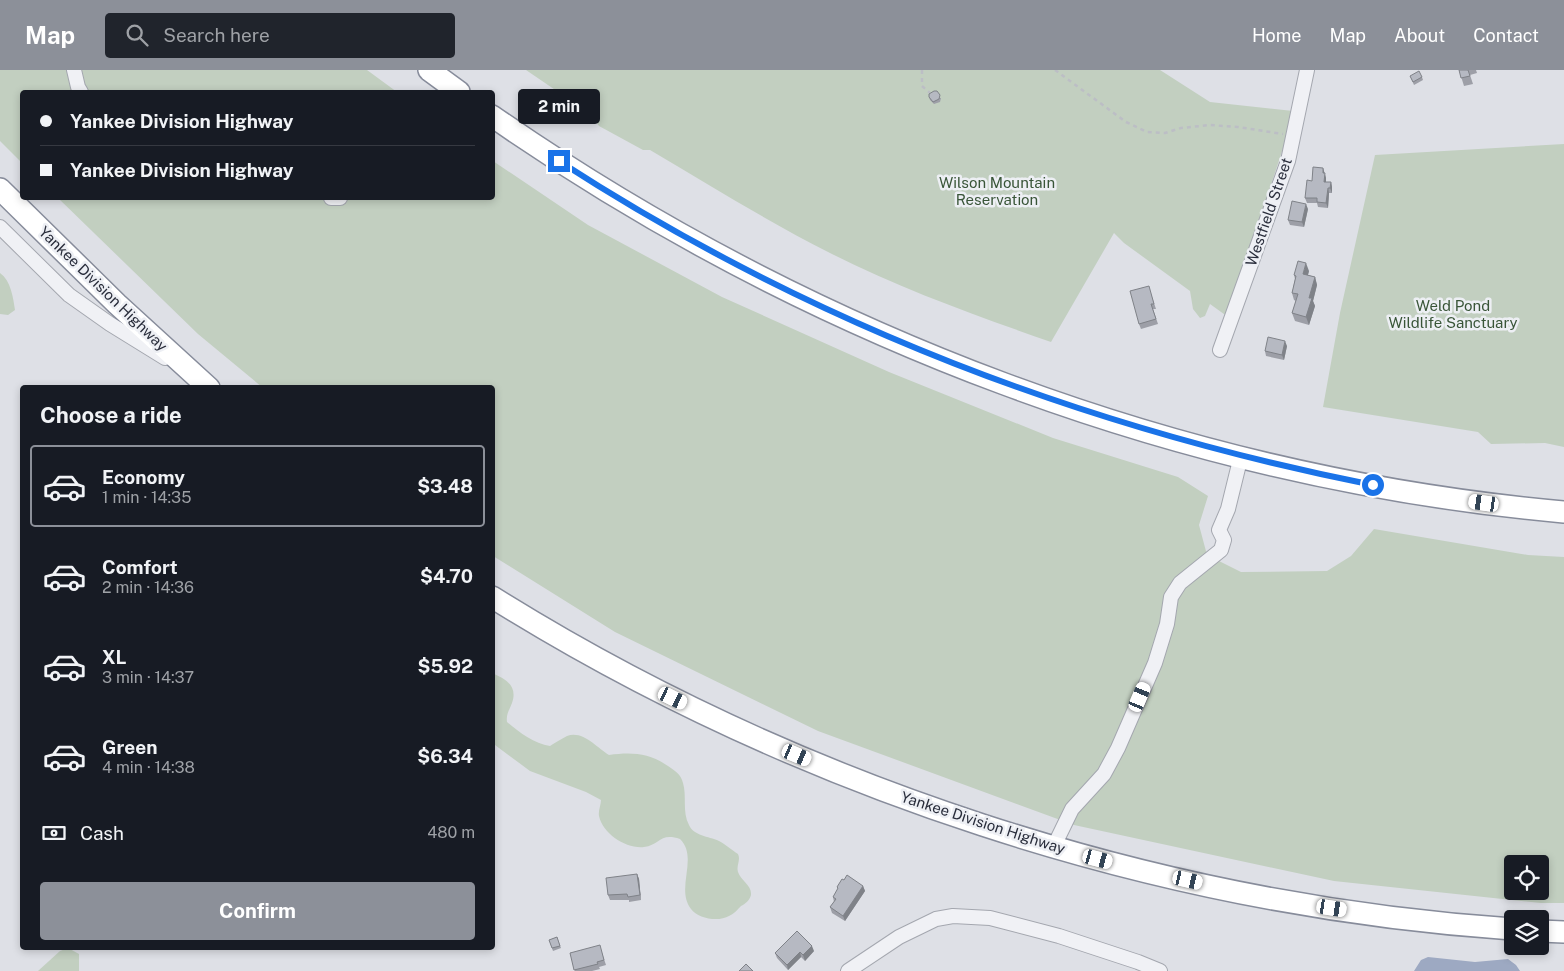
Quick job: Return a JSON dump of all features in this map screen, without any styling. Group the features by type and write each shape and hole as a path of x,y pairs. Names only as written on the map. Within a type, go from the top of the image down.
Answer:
{"highway":[{"path":"429,70 456,90"},
{"path":"495,118 587,179 682,236 761,278 922,352 1020,389 1140,429 1242,456 1396,489 1499,505 1564,512"},
{"name":"Yankee Division Highway","path":"0,189 117,304 202,382"},
{"name":"Yankee Division Highway","path":"495,599 652,688 776,746 902,797 1054,846 1181,879 1284,900 1390,916 1504,928"},
{"path":"1549,931 1564,932"}],"street":[{"path":"74,70 80,90"},
{"name":"Westfield Street","path":"1220,350 1288,161 1307,70"},
{"path":"0,227 75,300 202,382"},
{"path":"1054,846 1072,809 1104,774 1118,748 1155,663 1167,624 1172,597 1180,583 1221,550 1224,540 1220,530 1228,509 1242,456"},
{"path":"848,971 899,937 936,919 954,916 990,918 1059,936 1160,971"}],"path":[{"path":"922,70 922,86 930,93"},
{"path":"1055,70 1126,122 1147,132 1165,133 1181,128 1210,125 1238,127 1294,136"}],"green space":[{"path":"0,70 367,70 394,90 20,90 20,161 0,141"},
{"name":"Wilson Mountain Reservation","path":"526,70 1160,70 1210,102 1293,111 1286,139 1228,317 1210,304 1205,316 1200,318 1193,309 1190,291 1124,243 1114,233 1051,342 912,290 830,253 762,216 650,150 643,150 599,126 589,113"},
{"name":"Weld Pond Wildlife Sanctuary","path":"1564,144 1564,447 1545,443 1491,444 1478,432 1323,407 1340,313 1375,155"},
{"path":"495,162 588,225 722,297 889,372 1053,438 1178,477 1208,496 1199,525 1207,555 1241,572 1327,571 1351,556 1374,529 1528,555 1564,557 1564,903 1513,900 1549,900 1549,855 1504,855 1504,899 1334,881 1074,825 818,731 615,632 495,557 495,385 260,385 198,334 60,200 495,200"},
{"path":"0,273 7,280 15,310 8,315 0,314"},
{"path":"495,674 506,681 512,688 513,697 507,715 507,722 533,740 550,746 567,736 579,735 609,755 640,754 654,758 677,773 681,777 684,788 686,815 691,829 698,834 719,841 738,854 738,872 748,886 751,895 746,903 725,918 709,919 698,915 691,909 687,901 685,883 688,864 687,855 680,839 668,837 644,847 630,846 623,843 610,834 601,823 599,814 601,800 586,792 530,771 495,745"},
{"path":"72,950 79,954 79,971 38,971 60,951"}],"water":[{"path":"1428,957 1475,962 1508,959 1520,971 1414,971 1421,960"}],"building":[{"path":"1459,70 1468,70 1470,76 1461,78"},
{"path":"1419,71 1422,77 1413,82 1410,76"},
{"path":"937,91 940,95 939,99 933,102 929,94"},
{"path":"1313,167 1323,168 1323,173 1325,173 1324,182 1331,182 1330,188 1328,188 1326,203 1317,202 1317,198 1305,198 1307,180 1312,181"},
{"path":"1292,201 1306,204 1302,222 1288,220"},
{"path":"1298,261 1306,263 1303,274 1315,277 1309,298 1312,298 1306,317 1292,313 1298,294 1292,293"},
{"path":"1149,286 1154,304 1151,304 1156,319 1139,324 1130,291"},
{"path":"1268,337 1285,341 1282,355 1265,351"},
{"path":"637,874 640,895 628,897 627,894 608,895 606,878"},
{"path":"847,875 863,886 843,916 830,907 836,899 833,897 837,887"},
{"path":"797,931 812,946 803,955 800,952 787,965 775,953"},
{"path":"557,937 560,946 552,948 549,940"},
{"path":"600,945 604,960 597,962 598,964 574,970 570,953"},
{"path":"746,964 753,971 739,971"}],"route":[{"path":"559,161 682,236 761,278 901,343 963,368 1070,407 1177,440 1264,462 1373,485"}]}
